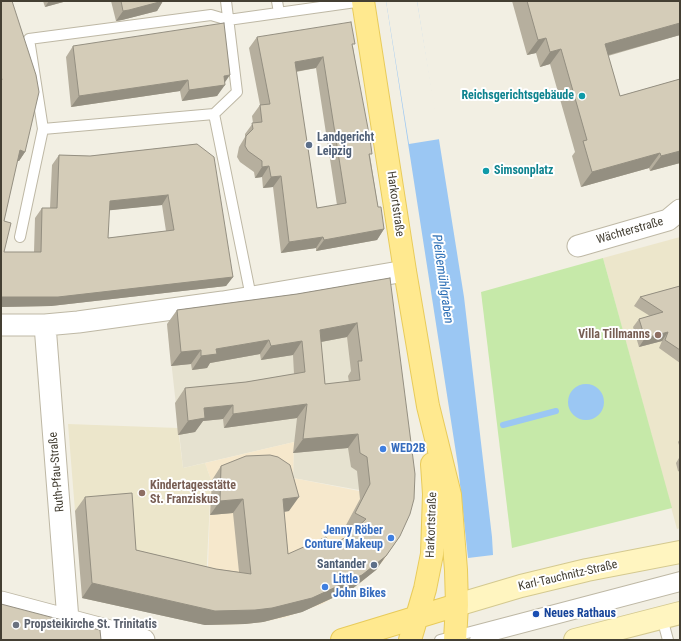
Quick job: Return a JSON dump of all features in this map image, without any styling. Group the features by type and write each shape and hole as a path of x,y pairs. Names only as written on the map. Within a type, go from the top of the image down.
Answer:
{"main road":[{"name":"Harkortstraße","path":"363,1 405,271 428,406 450,495 454,533 457,605 455,639"},
{"name":"Harkortstraße","path":"410,640 418,617 432,554 434,494 428,406"},
{"name":"Karl-Tauchnitz-Straße","path":"457,605 521,586 587,570 680,552"},
{"path":"349,638 457,605"},
{"path":"575,640 671,616"},
{"path":"349,638 369,634 390,637 397,640"}],"street":[{"name":"Wächterstraße","path":"578,246 668,220 680,210"},
{"path":"1,325 45,325 251,298 405,271"},
{"name":"Ruth-Pfau-Straße","path":"45,325 68,620"},
{"path":"1,602 144,640"}],"lane":[{"path":"43,129 214,114 237,92 226,1"},
{"path":"277,1 279,13"},
{"path":"20,237 43,129 29,40 211,14 228,20 363,1"},
{"path":"214,114 251,298"},
{"path":"455,639 680,577"},
{"path":"455,639 680,586"},
{"path":"668,640 671,616"}],"shaded area":[{"path":"680,237 680,528 677,529 603,258"},
{"path":"378,293 406,484 359,490 293,478 294,442 183,468 167,324"},
{"name":"Kindertagesstätte St. Franziskus","path":"68,424 178,428 183,468 205,463 211,480 206,582 127,564 75,511"},
{"path":"294,442 293,478 359,491 405,485 397,538 384,560 362,582 322,604 286,617 263,622 206,625 211,480 205,463"}],"green space":[{"path":"603,258 672,508 512,548 481,292"}],"water":[{"name":"Pleißemühlgraben","path":"386,1 417,1 464,297 493,555 468,558 458,466"},
{"path":"586,384 599,389 604,402 599,415 586,420 573,415 568,402 573,389"}],"pier":[{"path":"386,1 417,1 440,139 409,144"}],"building":[{"path":"1,1 12,1 36,75 39,92 25,152 20,150 4,221 11,223 4,252 41,252 42,208 57,208 59,155 90,156 197,144 214,157 233,277 58,297 1,297","holes":["168,195 174,230 108,238 110,201"]},
{"path":"121,1 163,1 123,11"},
{"name":"Reichsgerichtsgebäude","path":"527,1 680,1 680,23 605,44 620,96 680,79 680,151 661,156 660,153 592,172 583,141 587,140 561,49 550,52 546,38 538,40"},
{"path":"351,22 355,44 352,44 370,139 372,154 369,154 378,207 381,207 384,229 324,240 323,237 289,242 281,176 271,177 269,166 262,167 262,161 248,151 245,146 246,136 253,129 252,123 262,122 260,105 270,104 257,37","holes":["323,57 346,203 317,208 295,62"]},
{"path":"224,23 230,75 224,76 225,85 189,90 188,80 79,96 73,46"},
{"path":"390,278 415,474 414,499 410,514 400,536 386,556 362,575 312,598 272,608 255,610 215,611 92,583 85,497 132,493 136,550 216,569 251,574 243,499 220,501 221,466 246,456 270,455 278,457 290,465 299,497 283,499 288,554 326,537 330,546 348,536 366,519 355,513 370,484 367,457 360,453 358,434 303,439 307,404 233,414 233,405 204,408 205,418 188,421 185,388 246,382 305,372 302,341 271,346 269,340 216,349 217,354 201,356 201,350 181,352 177,310 297,294","holes":["357,323 362,361 358,361 360,380 325,384 320,330"]},
{"path":"680,286 680,350 665,340 668,332 645,338 639,319 663,312 640,297"},
{"path":"1,604 100,630 101,640 1,640"}],"waterway":[{"path":"503,425 556,411"}],"place":[{"name":"Reichsgerichtsgebäude","path":"582,96"},
{"name":"Landgericht Leipzig","path":"309,145"},
{"name":"Simsonplatz","path":"486,171"},
{"name":"Villa Tillmanns","path":"658,335"},
{"name":"WED2B","path":"383,449"},
{"name":"Kindertagesstätte St. Franziskus","path":"142,493"},
{"name":"Jenny Röber Conture Makeup","path":"391,538"},
{"name":"Santander","path":"374,565"},
{"name":"Little John Bikes","path":"325,587"},
{"name":"Neues Rathaus","path":"536,614"},
{"name":"Propsteikirche St. Trinitatis","path":"16,625"}]}
